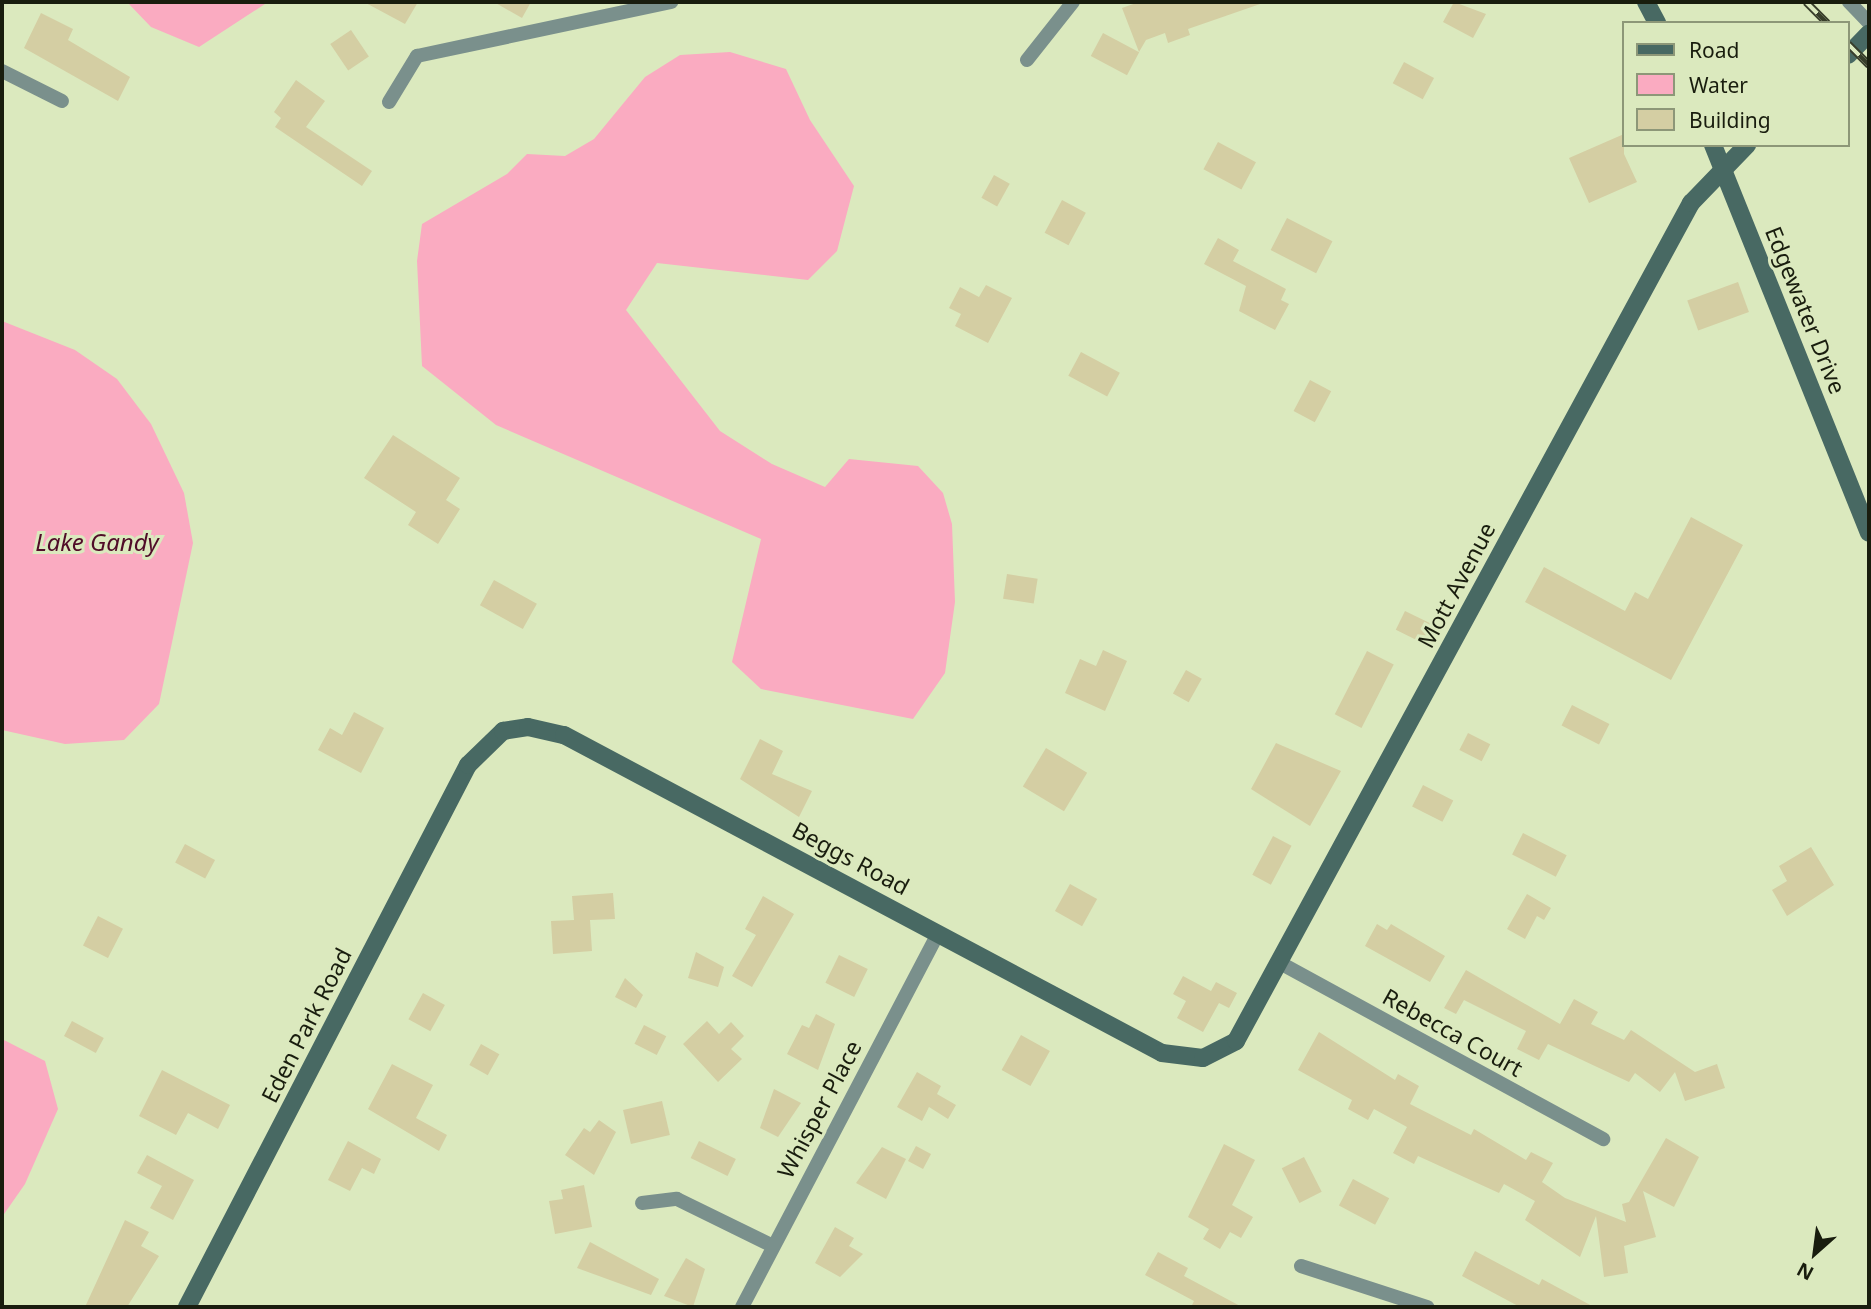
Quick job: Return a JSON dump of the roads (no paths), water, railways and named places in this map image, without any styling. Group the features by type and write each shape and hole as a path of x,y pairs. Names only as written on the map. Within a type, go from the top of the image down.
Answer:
{"street":[{"path":"390,102 417,56 671,2"},
{"path":"1027,60 1073,2"},
{"path":"1646,2 1656,21"},
{"path":"1849,2 1869,23"},
{"path":"1850,53 1869,33"},
{"path":"2,71 62,101"},
{"name":"Edgewater Drive","path":"1714,147 1864,503 1869,533"},
{"name":"Mott Avenue","path":"1218,1054 1249,1024 1688,209 1722,167 1745,147"},
{"name":"Beggs Road","path":"468,765 503,731 528,727 564,735 1162,1053 1183,1059 1218,1054"},
{"name":"Eden Park Road","path":"187,1307 468,765"},
{"name":"Whisper Place","path":"742,1307 938,933"},
{"name":"Rebecca Court","path":"1282,964 1603,1139"},
{"path":"642,1203 677,1199 773,1246"},
{"path":"1301,1266 1427,1307"}],"water":[{"path":"127,2 268,2 199,47 151,27"},
{"path":"730,52 786,69 810,120 854,186 837,251 808,280 657,263 626,310 720,431 772,464 825,487 849,459 918,466 943,493 952,524 955,602 945,673 913,719 761,689 732,662 761,539 496,425 422,366 417,261 422,224 507,174 527,154 565,156 594,139 645,77 680,55"},
{"name":"Lake Gandy","path":"2,321 75,350 117,379 151,424 184,493 193,543 159,704 124,740 65,744 2,730"},
{"path":"2,1039 45,1061 58,1109 25,1184 2,1217"}],"railway":[{"path":"1806,2 1825,21"},
{"path":"1850,46 1869,65"}]}
